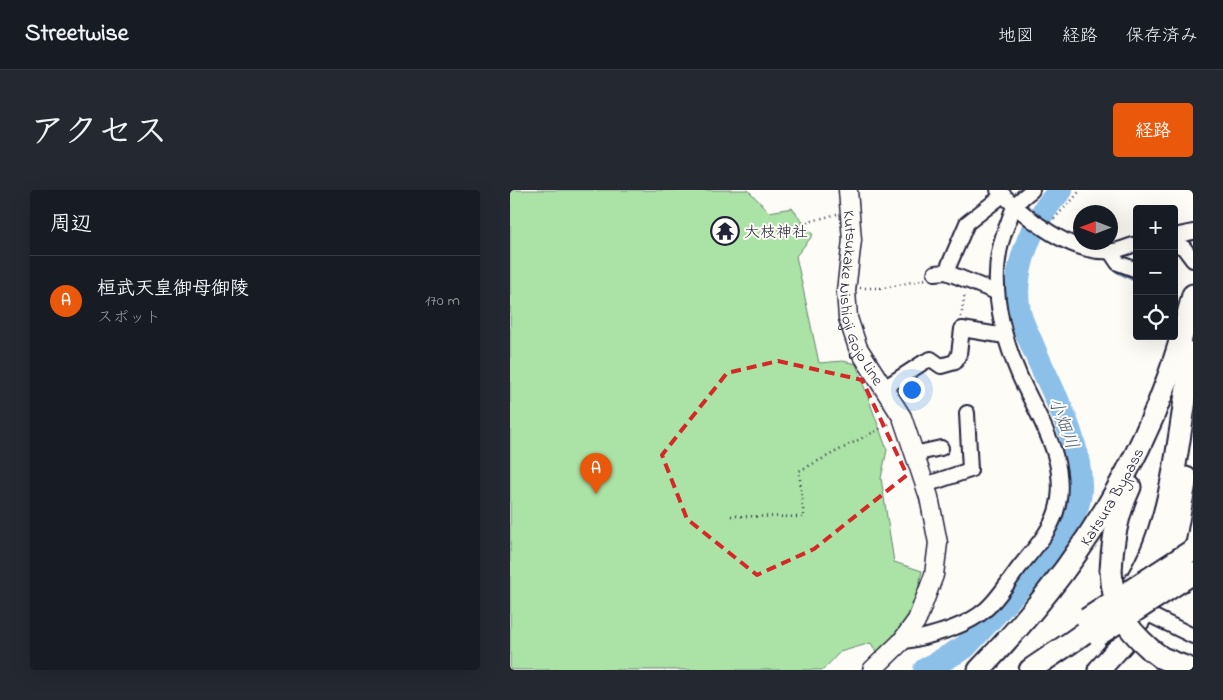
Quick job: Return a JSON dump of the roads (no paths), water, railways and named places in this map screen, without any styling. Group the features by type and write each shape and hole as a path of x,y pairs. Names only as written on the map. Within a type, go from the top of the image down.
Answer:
{"highway":[{"name":"Katsura Bypass","path":"979,670 1027,618 1055,583 1124,476 1188,337 1193,296"},
{"path":"1188,337 1169,399 1120,509 1112,550 1112,589 1120,615 1128,628 1150,649 1170,661 1193,670"},
{"path":"1030,670 1104,618 1125,596 1146,567 1162,526 1193,353"},
{"path":"1104,669 1144,612 1166,566 1174,542 1193,433"},
{"path":"1048,670 1092,627 1187,552"},
{"path":"1018,670 1092,627 1193,573"}],"main road":[{"name":"Kutsukake Nishioji Gojo Line","path":"848,190 848,211 852,240 846,288 848,318 858,348 902,417 925,485 938,542 934,575 917,620 901,642 872,670"}],"street":[{"path":"901,642 928,636 961,624 985,611 1042,540 1056,512 1060,478 1051,442 1019,375 1005,336 996,292 998,252 1017,208 1032,190"},
{"path":"996,292 941,272 968,223 1001,192 1017,208 1046,231 1075,246 1110,252 1133,245"},
{"path":"1178,235 1193,232"},
{"path":"1178,245 1184,248 1193,260"},
{"path":"1110,252 1118,263 1133,269"},
{"path":"884,388 931,359 942,366 955,362 959,354 962,329 1005,336"},
{"path":"925,485 970,470 967,413"},
{"path":"914,454 941,448"},
{"path":"1144,612 1193,636"}],"waterway":[{"name":"小畑川","path":"925,670 965,647 1059,544 1072,519 1079,498 1079,472 1071,435 1023,324 1017,300 1020,266 1032,232 1050,202 1061,190"},
{"path":"1117,271 1133,279"}],"place":[{"name":"大枝神社","path":"725,231"},
{"name":"桓武天皇御母御陵","path":"596,494"}]}
